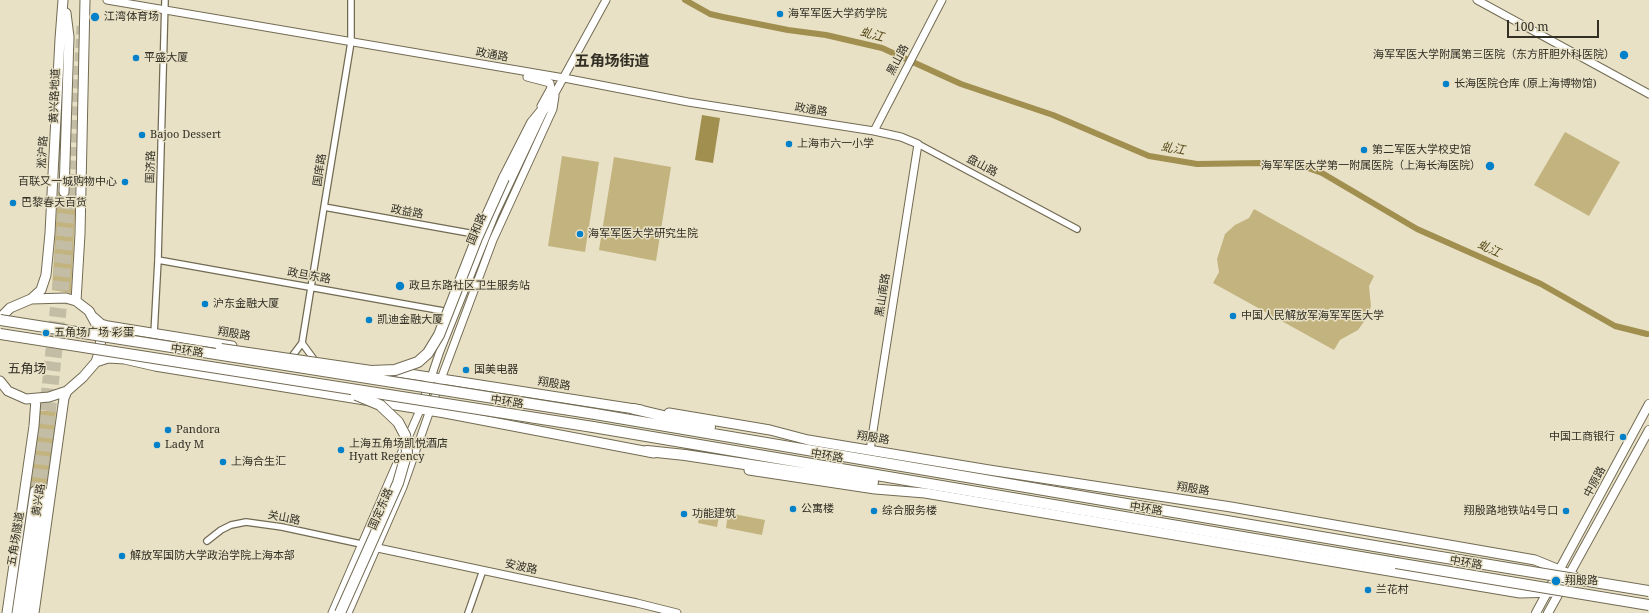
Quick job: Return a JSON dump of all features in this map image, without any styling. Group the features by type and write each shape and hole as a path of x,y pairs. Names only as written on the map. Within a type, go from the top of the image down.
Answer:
{"highway":[{"path":"154,339 237,350 371,371 396,370 411,366 428,353 439,335 477,238 504,178 532,123 546,106"},
{"name":"中环路","path":"0,319 154,339 807,451 1398,550 1649,590"},
{"name":"中环路","path":"0,334 593,427 933,486 1649,606"},
{"path":"152,358 238,375 353,394 380,405 398,422 405,435 407,443 406,457 402,473 340,613"},
{"path":"634,409 807,451"},
{"path":"647,451 685,455 850,480 933,486"}],"main road":[{"name":"黄兴路地道","path":"64,0 68,37 64,192"},
{"name":"淞沪路","path":"31,299 41,290 46,275 50,234 60,39 64,0"},
{"path":"76,301 80,234 85,0"},
{"path":"0,319 10,308 31,299 56,297 76,301 83,306 93,317 101,332 100,350 96,362 83,377 67,391 48,398 26,399 4,391 0,381"},
{"path":"0,307 10,308"},
{"name":"翔殷路","path":"93,317 108,326 154,339 293,355 634,409 655,410 770,430 808,440 989,470 1231,507 1535,560 1564,572 1649,590"},
{"path":"96,362 108,358 120,358 214,369 420,407 678,458 874,489 925,493 1520,593 1559,592 1649,606"},
{"name":"黄兴路","path":"34,613 52,494 64,398 67,391"},
{"name":"黄兴路","path":"7,613 34,426 36,399"},
{"name":"中原路","path":"1564,572 1649,404"},
{"name":"中原路","path":"1564,572 1649,430"},
{"name":"五角场隧道","path":"16,613 39,492 25,613"},
{"path":"1548,613 1559,592 1564,572"},
{"path":"1536,613 1547,593 1564,572"}],"street":[{"name":"政通路","path":"107,0 564,78 688,102 874,131"},
{"name":"国济路","path":"154,339 158,260 165,0"},
{"name":"国庠路","path":"293,355 302,343 310,286 351,42 351,0"},
{"name":"国和路","path":"361,544 420,407 430,377 486,236 546,106 555,94 606,0"},
{"name":"黑山路","path":"874,131 942,0"},
{"path":"1477,0 1649,94"},
{"path":"489,66 496,71 550,83 551,88 532,123"},
{"name":"国和路","path":"430,409 493,240 553,109 555,94"},
{"name":"盘山路","path":"874,131 901,137 918,144 1077,229"},
{"name":"黑山南路","path":"870,450 918,144"},
{"name":"政益路","path":"324,207 486,236"},
{"name":"政旦东路","path":"158,260 310,286 456,314"},
{"path":"302,343 313,358"},
{"name":"国定东路","path":"348,613 403,488 430,409"},
{"name":"关山路","path":"207,542 221,530 230,525 246,522 282,527 361,544"},
{"path":"332,613 361,544"},
{"name":"安波路","path":"361,544 677,613"},
{"path":"468,613 483,570"}],"shaded area":[{"path":"702,115 720,118 713,163 695,160"},
{"path":"1565,132 1620,162 1589,216 1534,185"},
{"path":"562,156 599,162 585,252 548,246"},
{"path":"614,157 671,167 656,261 599,250"},
{"path":"58,192 76,194 71,293 52,290"},
{"path":"1254,209 1374,276 1369,286 1371,306 1368,316 1358,330 1340,340 1334,350 1213,283 1219,272 1217,259 1225,234 1235,225 1249,218"},
{"path":"40,411 56,411 48,491 29,488"},
{"path":"701,508 720,511 717,527 698,523"},
{"path":"728,513 765,520 762,535 726,528"}],"waterway":[{"name":"虬江","path":"685,0 710,14 788,30 826,35 882,48 961,84 1053,115 1149,156 1197,164 1262,163 1287,164 1308,168 1322,173 1417,229 1541,284 1615,326 1647,334"}],"tunnel":[{"path":"43,492 66,272 81,26"},
{"path":"35,491 58,275 64,192"}],"place":[{"name":"海军军医大学药学院","path":"780,14"},
{"name":"江湾体育场","path":"95,17"},
{"name":"海军军医大学附属第三医院（东方肝胆外科医院）","path":"1624,55"},
{"name":"平盛大厦","path":"136,58"},
{"name":"长海医院仓库 (原上海博物馆)","path":"1446,84"},
{"name":"Bajoo Dessert","path":"142,135"},
{"name":"上海市六一小学","path":"789,144"},
{"name":"第二军医大学校史馆","path":"1364,150"},
{"name":"海军军医大学第一附属医院（上海长海医院）","path":"1490,166"},
{"name":"百联又一城购物中心","path":"125,182"},
{"name":"巴黎春天百货","path":"13,203"},
{"name":"海军军医大学研究生院","path":"580,234"},
{"name":"政旦东路社区卫生服务站","path":"400,286"},
{"name":"沪东金融大厦","path":"205,304"},
{"name":"中国人民解放军海军军医大学","path":"1233,316"},
{"name":"凯迪金融大厦","path":"369,320"},
{"name":"五角场广场 彩蛋","path":"46,333"},
{"name":"国美电器","path":"466,370"},
{"name":"Pandora","path":"168,430"},
{"name":"中国工商银行","path":"1623,437"},
{"name":"Lady M","path":"157,445"},
{"name":"上海五角场凯悦酒店 Hyatt Regency","path":"341,450"},
{"name":"上海合生汇","path":"223,462"},
{"name":"公寓楼","path":"793,509"},
{"name":"综合服务楼","path":"874,511"},
{"name":"翔殷路地铁站4号口","path":"1566,511"},
{"name":"功能建筑","path":"684,514"},
{"name":"解放军国防大学政治学院上海本部","path":"122,556"},
{"name":"翔殷路","path":"1556,581"},
{"name":"兰花村","path":"1368,590"}],"district":[{"name":"五角场街道","path":"612,62"},
{"name":"五角场","path":"27,369"}]}
